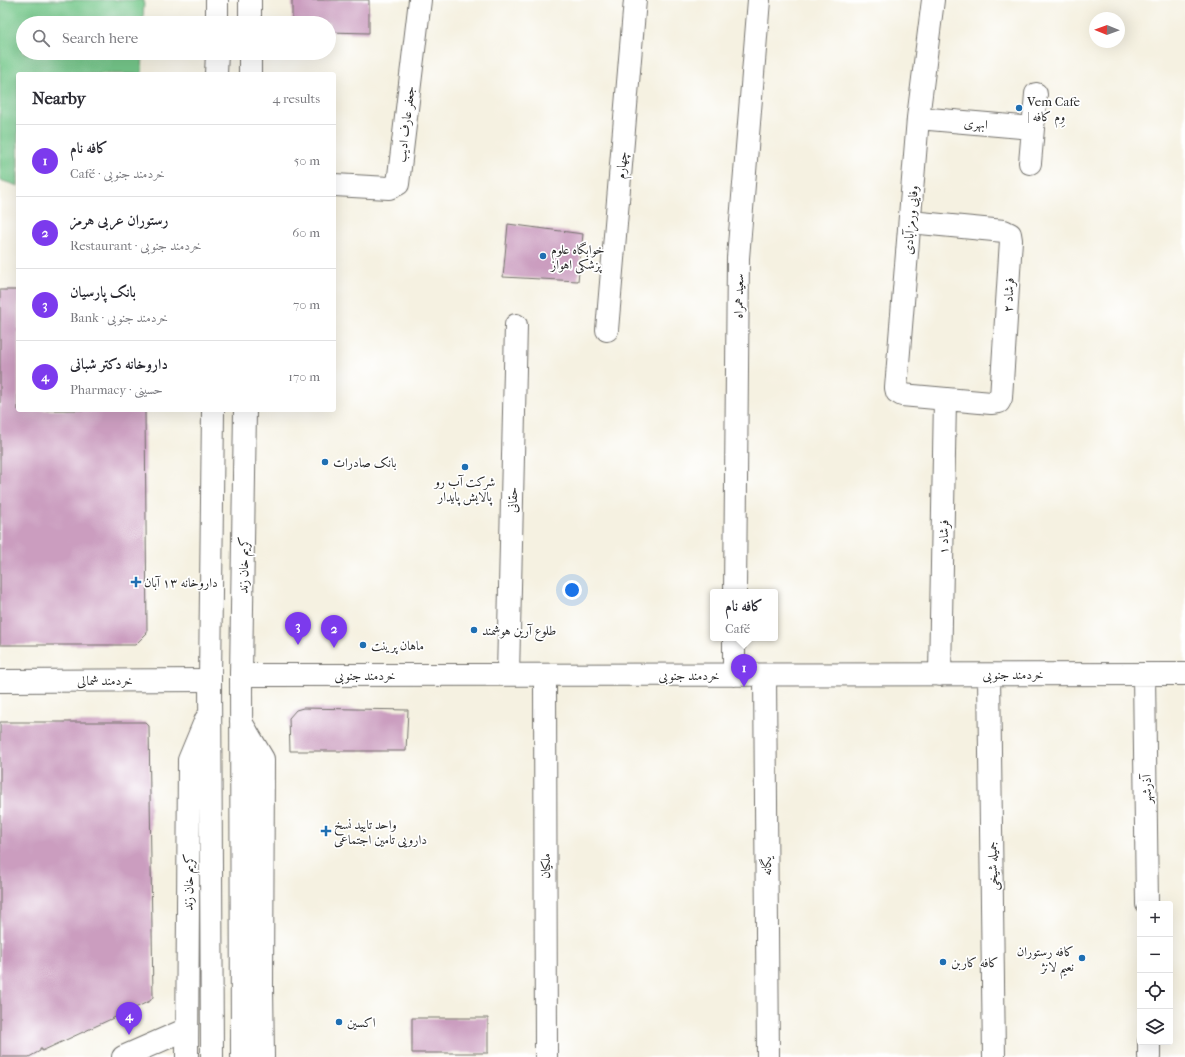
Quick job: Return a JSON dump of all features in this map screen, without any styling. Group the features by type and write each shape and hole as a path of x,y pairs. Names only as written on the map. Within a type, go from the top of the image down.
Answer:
{"street":[{"path":"217,0 217,16"},
{"path":"250,0 250,16"},
{"name":"جعفر عارف ادیب","path":"336,185 389,188 398,184 420,0"},
{"name":"چهارم","path":"607,330 635,0"},
{"name":"سعید همراه","path":"735,589 738,258 759,0"},
{"name":"وفایی ورمزآبادی","path":"932,0 918,118 896,388 897,392 902,395 945,399"},
{"path":"216,72 217,60"},
{"path":"250,60 250,72"},
{"path":"1030,163 1036,94"},
{"name":"ابهری","path":"918,118 1033,128"},
{"name":"فرشاد ۲","path":"910,222 1004,231 1010,234 1011,240 1001,398 999,402 991,403 945,399"},
{"name":"حقانی","path":"508,675 516,325"},
{"name":"فرشاد ۱","path":"940,675 945,399"},
{"name":"کریم خان زند","path":"212,1057 210,680 213,412"},
{"name":"کریم خان زند","path":"242,1057 241,675 246,412"},
{"path":"734,641 734,675"},
{"name":"جمیله شیخی","path":"989,674 994,1057"},
{"name":"آذرشهر","path":"1144,674 1147,901"},
{"name":"خردمند جنوبی","path":"241,675 1185,674"},
{"name":"ملکیان","path":"545,675 546,1057"},
{"name":"یگانه","path":"765,675 768,1057"},
{"name":"خردمند شمالی","path":"0,681 210,680"},
{"name":"کریم خان زند","path":"187,1057 189,760 210,711"},
{"path":"241,721 263,759 263,1057"},
{"path":"123,1057 187,1029"},
{"path":"1149,1045 1149,1057"}],"green space":[{"path":"0,0 144,0 143,16 16,16 16,60 143,60 142,72 16,72 16,185 0,180"}],"building":[{"path":"292,0 369,0 369,33 336,32 336,16 292,16"},
{"name":"خوابگاه علوم پزشکی اهواز","path":"508,224 583,234 578,281 503,277"},
{"path":"0,290 16,290 16,412 145,412 147,633 135,645 0,645"},
{"path":"303,708 408,710 406,751 290,751 289,718 296,710"},
{"path":"0,722 145,722 149,726 153,997 150,1001 42,1051 42,1049 40,1049 40,1051 29,1057 0,1057"},
{"path":"412,1018 488,1018 488,1053 412,1053"}],"place":[{"name":"Vem Cafe | وِم کافه","path":"1019,108"},
{"name":"خوابگاه علوم پزشکی اهواز","path":"543,256"},
{"name":"بانک صادرات","path":"325,462"},
{"name":"شرکت آب رو پالایش پایدار","path":"465,467"},
{"name":"داروخانه ۱۳ آبان","path":"136,582"},
{"name":"طلوع آرین هوشمند","path":"474,630"},
{"name":"بانک پارسیان","path":"298,645"},
{"name":"ماهان پرینت","path":"363,645"},
{"name":"رستوران عربی هرمز","path":"334,648"},
{"name":"کافه نام","path":"744,687"},
{"name":"واحد تایید نسخ دارویی تامین اجتماعی","path":"326,831"},
{"name":"کافه رستوران نعیم لانژ","path":"1082,958"},
{"name":"کافه کاربن","path":"943,962"},
{"name":"اكسين","path":"339,1022"},
{"name":"داروخانه دکتر شبانی","path":"129,1035"}]}
